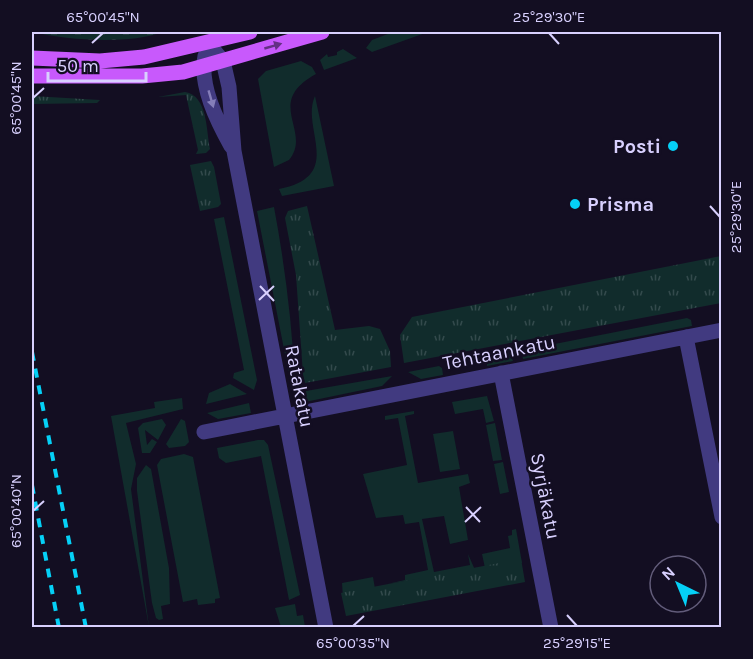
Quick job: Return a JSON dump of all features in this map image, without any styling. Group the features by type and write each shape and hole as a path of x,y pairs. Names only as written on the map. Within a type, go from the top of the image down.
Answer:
{"main road":[{"path":"32,58 100,62 144,57 250,32"},
{"path":"32,76 142,76 203,66 322,32"}],"street":[{"name":"Ratakatu","path":"208,43 223,61 229,87 234,151 326,627"},
{"name":"Ratakatu","path":"208,43 203,66 218,123 234,151"},
{"name":"Tehtaankatu","path":"204,432 722,330"},
{"path":"686,337 722,517"},
{"name":"Syrjäkatu","path":"501,373 551,627"}],"green space":[{"path":"32,32 163,32 132,39 98,40"},
{"path":"393,32 428,32 372,52 366,48 372,40"},
{"path":"343,49 357,58 324,70 320,60 327,54 328,57 337,55 337,52"},
{"path":"301,61 312,67 316,74 301,85 293,96 290,106 296,138 295,149 289,160 274,167 258,79 266,71"},
{"path":"185,92 198,100 205,115 210,149 206,153 196,154 198,150 186,95 158,97"},
{"path":"32,96 100,100 97,103 32,104"},
{"path":"315,96 334,186 282,196 279,189 299,183 311,173 316,162 312,122"},
{"path":"211,161 221,204 218,207 200,211 190,165"},
{"path":"307,206 335,330 369,326 380,329 390,351 391,367 305,383 296,275 285,218 288,211"},
{"path":"274,207 290,316 295,382 291,385 257,211"},
{"path":"224,217 257,380 254,390 233,378 234,373 244,370 214,219"},
{"path":"721,256 721,303 404,363 400,335 412,317"},
{"path":"687,318 691,320 692,326 523,359 524,350"},
{"path":"509,352 513,361 487,366 487,357"},
{"path":"439,366 442,368 443,375 421,379 408,372"},
{"path":"392,376 382,386 305,402 306,391"},
{"path":"230,384 247,394 206,404 209,393"},
{"path":"487,396 494,421 486,423 483,409 455,414 452,402"},
{"path":"182,398 183,409 126,423 136,464 131,489 149,627 111,416 155,408 154,402"},
{"path":"249,403 251,413 218,419 207,413"},
{"path":"414,411 414,414 405,416 418,483 468,474 470,483 459,487 468,540 450,544 444,516 422,519 434,572 470,565 468,554 475,570 387,584 405,580 405,575 428,570 419,522 405,524 403,515 376,518 363,474 407,465 398,418 385,420 385,416"},
{"path":"162,419 166,425 158,440 145,430 147,445 152,439 157,442 150,453 142,453 138,428 143,423"},
{"path":"181,419 185,421 189,442 185,446 169,448 166,444"},
{"path":"495,423 502,460 493,461 486,425"},
{"path":"453,431 460,469 440,472 433,434"},
{"path":"264,440 268,445 300,595 289,600 261,456 226,463 219,458 217,448"},
{"path":"184,454 193,457 220,598 215,599 215,603 198,605 197,599 183,602 157,465 161,459"},
{"path":"503,462 509,492 500,494 494,464"},
{"path":"146,465 151,469 169,568 170,604 161,606 163,619 159,620 156,618 152,603 137,491 137,478"},
{"path":"516,529 522,563 485,568 482,554 510,548 508,536 512,535 512,530"},
{"path":"521,559 525,582 346,616 341,593"},
{"path":"373,577 375,589 343,598 342,583"},
{"path":"295,604 297,616 303,615 305,627 281,627 275,608"}],"railway":[{"path":"32,352 86,628"},
{"path":"32,485 59,628"}],"place":[{"name":"Posti","path":"673,146"},
{"name":"Prisma","path":"575,204"}]}
